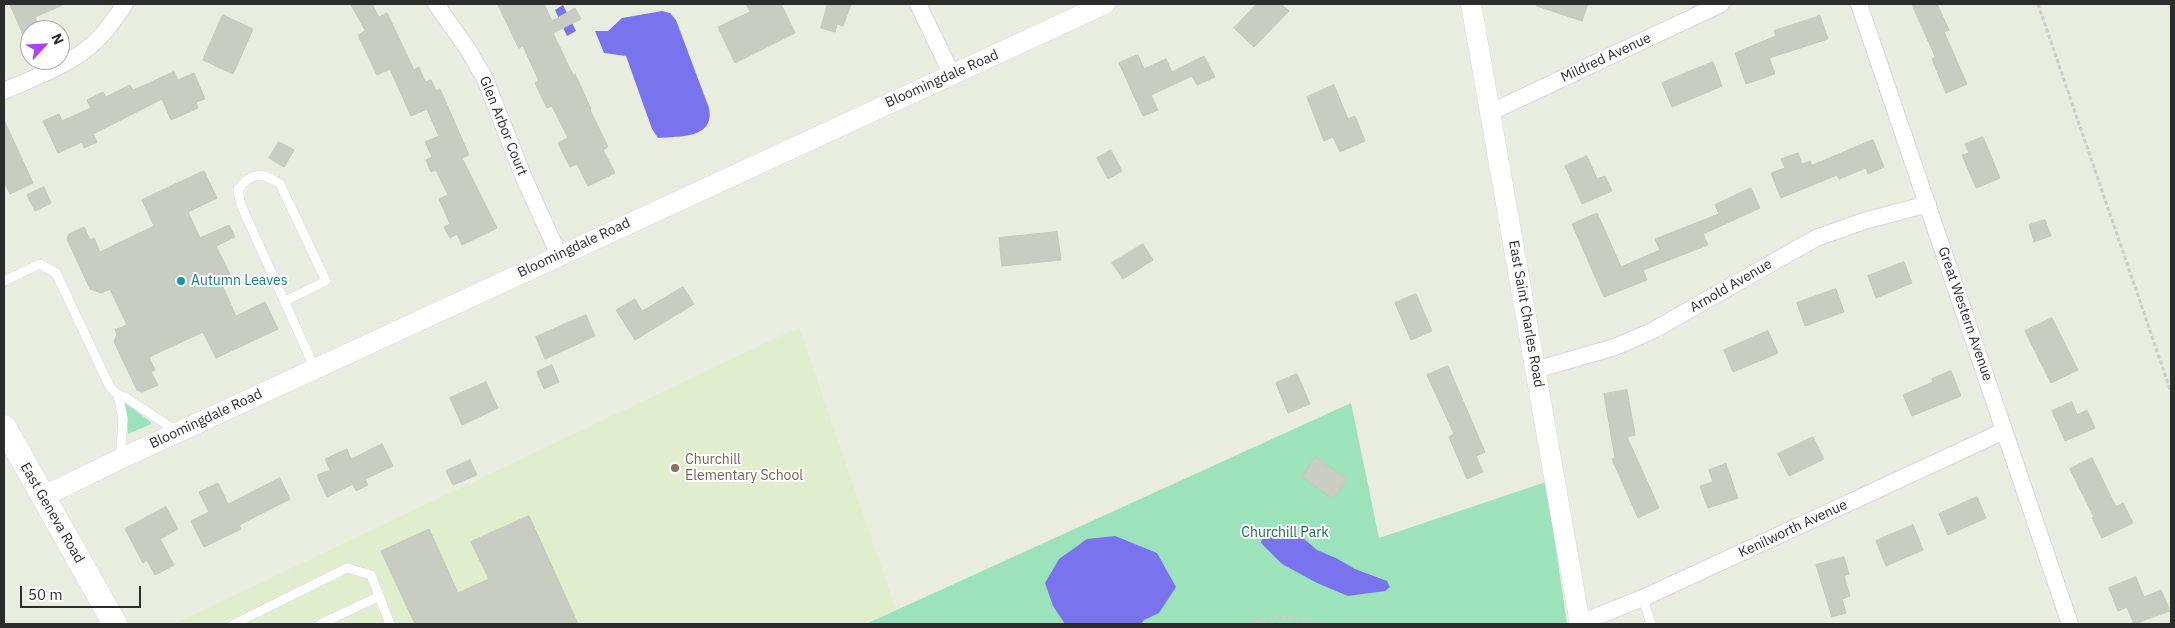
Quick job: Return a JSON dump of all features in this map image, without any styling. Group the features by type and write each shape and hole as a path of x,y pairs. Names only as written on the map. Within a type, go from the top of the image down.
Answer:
{"main road":[{"name":"East Geneva Road","path":"4,427 116,624"}],"street":[{"path":"4,91 71,60 86,51 106,30 124,4"},
{"name":"Glen Arbor Court","path":"436,4 469,51 485,78 524,178 559,255"},
{"path":"918,4 952,75"},
{"name":"Bloomingdale Road","path":"44,496 559,255 1105,4"},
{"name":"East Saint Charles Road","path":"1471,4 1580,624"},
{"name":"Mildred Avenue","path":"1491,112 1721,4"},
{"name":"Great Western Avenue","path":"1859,4 2070,624"},
{"name":"Arnold Avenue","path":"1535,370 1615,347 1644,335 1816,238 1864,221 1928,204"},
{"name":"Kenilworth Avenue","path":"1580,624 1643,598 2004,431"}],"lane":[{"path":"285,301 326,281 280,184 267,175 256,174 244,181 238,190 241,205 315,369"},
{"path":"4,280 40,264 56,273 110,386 118,395 123,419 120,459"},
{"path":"118,395 125,396 178,432"},
{"path":"234,624 347,568 371,575 390,624"},
{"path":"320,624 378,597"},
{"path":"1643,598 1650,624"}],"path":[{"path":"2038,4 2171,392"},
{"path":"1250,624 1280,617 1305,620 1316,624"}],"shaded area":[{"path":"563,5 576,31 567,36 555,10"},
{"path":"662,11 670,13 676,20 709,108 707,125 701,131 685,136 658,138 652,129 626,56 604,53 595,31 608,31 622,18"},
{"name":"Churchill Elementary School","path":"799,327 896,610 866,624 174,624"},
{"path":"1270,529 1303,538 1317,550 1355,569 1387,581 1390,587 1385,591 1348,596 1317,583 1282,564 1261,543 1263,534"},
{"path":"1115,536 1157,553 1176,587 1159,613 1144,620 1141,624 1065,624 1053,606 1045,583 1059,559 1087,539"}],"green space":[{"path":"125,403 151,422 151,424 128,434"},
{"name":"Churchill Park","path":"1351,403 1379,538 1546,482 1567,624 866,624"}],"building":[{"path":"10,4 65,4 35,17 36,20 20,20 20,26"},
{"path":"351,4 372,4 379,17 387,13 414,70 419,67 425,82 431,80 436,91 440,89 469,155 462,158 497,228 462,245 457,234 450,238 444,227 450,224 439,199 448,195 436,170 431,172 426,160 432,157 425,142 439,136 427,109 411,116 390,69 377,75 358,35 365,31"},
{"path":"498,4 544,4 552,21 575,8 581,19 553,33 573,75 575,74 608,147 603,150 615,173 588,186 577,164 570,167 558,143 568,138 552,106 547,108 535,83 539,81 523,46 519,48"},
{"path":"746,4 781,4 795,33 735,63 718,27 750,12"},
{"path":"828,4 851,4 843,26 837,24 835,32 821,28"},
{"path":"1257,4 1281,4 1289,11 1254,47 1234,28"},
{"path":"1537,4 1588,4 1582,21 1537,6"},
{"path":"1912,4 1937,4 1949,30 1944,32 1967,84 1946,93 1932,59 1935,57"},
{"path":"223,15 253,29 233,74 203,60"},
{"path":"1820,16 1828,39 1769,58 1775,74 1746,84 1735,53 1776,36 1774,31"},
{"path":"1138,55 1144,69 1166,59 1172,72 1204,56 1215,77 1197,85 1192,76 1151,95 1158,110 1143,116 1119,63"},
{"path":"1713,62 1722,86 1672,107 1662,83"},
{"path":"174,72 178,80 194,73 205,99 196,102 198,108 171,120 162,99 93,134 97,142 84,148 82,142 58,153 43,121 59,114 62,121 91,108 87,100 103,92 106,97 130,85 133,90"},
{"path":"1334,85 1348,119 1355,116 1365,141 1340,152 1333,137 1324,141 1307,97"},
{"path":"4,120 33,183 10,194 4,181"},
{"path":"1983,137 2000,178 1976,188 1962,155 1969,153 1965,144"},
{"path":"1873,140 1884,167 1868,174 1866,168 1839,179 1837,175 1781,198 1771,173 1785,168 1781,159 1798,153 1802,164 1810,161 1812,165"},
{"path":"279,142 294,150 284,167 269,158"},
{"path":"1111,150 1122,171 1108,179 1097,158"},
{"path":"1587,156 1597,179 1605,176 1612,191 1582,204 1565,166"},
{"name":"Autumn Leaves","path":"204,171 217,198 188,212 200,238 229,225 235,237 216,246 234,282 223,287 236,316 265,302 278,329 216,358 203,332 149,357 155,370 151,372 158,385 142,392 137,390 114,342 117,334 115,330 127,325 110,289 101,293 90,289 67,239 69,234 84,227 90,240 94,238 100,252 154,226 142,200"},
{"path":"44,187 51,203 35,211 27,195"},
{"path":"1751,188 1760,208 1703,234 1708,245 1643,270 1647,280 1604,297 1572,224 1597,213 1621,267 1660,250 1655,239 1719,214 1715,205"},
{"path":"2045,220 2051,236 2034,242 2029,225"},
{"path":"1057,232 1061,260 1002,266 999,238"},
{"path":"1143,244 1153,260 1123,279 1112,263"},
{"path":"1904,262 1912,283 1876,298 1868,276"},
{"path":"683,287 694,304 635,340 616,310 635,299 642,311"},
{"path":"1836,289 1844,312 1805,326 1797,303"},
{"path":"1416,294 1432,331 1411,340 1395,303"},
{"path":"586,315 595,336 545,359 536,337"},
{"path":"2052,318 2078,370 2051,383 2025,331"},
{"path":"1768,331 1778,353 1733,372 1724,350"},
{"path":"552,365 559,382 544,389 537,372"},
{"path":"1448,366 1485,452 1476,456 1483,472 1467,479 1449,437 1454,434 1427,375"},
{"path":"1951,371 1961,396 1912,416 1903,395 1933,382 1932,379"},
{"path":"1297,374 1310,404 1288,413 1276,383"},
{"path":"486,382 498,408 462,425 450,398"},
{"path":"1627,390 1635,435 1627,437 1659,508 1638,518 1612,459 1615,458 1604,394"},
{"path":"2072,402 2077,415 2087,410 2095,428 2065,441 2052,411"},
{"path":"1813,437 1824,459 1789,476 1778,454"},
{"path":"382,444 393,466 365,479 368,485 356,491 353,484 327,497 317,475 330,470 325,459 347,449 351,459"},
{"path":"1315,457 1347,479 1333,499 1302,477"},
{"path":"2092,458 2116,507 2123,503 2133,523 2102,538 2092,518 2094,517 2070,469"},
{"path":"470,460 477,475 453,485 446,471"},
{"path":"1726,464 1738,498 1708,508 1700,486 1713,482 1709,470"},
{"path":"280,478 290,499 239,525 241,529 204,547 191,521 209,512 199,492 218,483 228,504"},
{"path":"1977,497 1986,518 1948,535 1939,514"},
{"path":"166,507 178,529 160,539 174,565 155,575 147,560 143,563 125,529"},
{"path":"529,516 578,624 415,624 381,551 429,529 458,593 489,579 471,542"},
{"path":"1913,525 1923,550 1886,566 1876,541"},
{"path":"1844,557 1849,574 1844,576 1850,596 1842,599 1846,613 1832,617 1816,565"},
{"path":"2136,577 2144,597 2161,590 2170,611 2134,624 2127,607 2118,611 2109,588"}],"place":[{"name":"Autumn Leaves","path":"181,281"},
{"name":"Churchill Elementary School","path":"675,468"}]}
